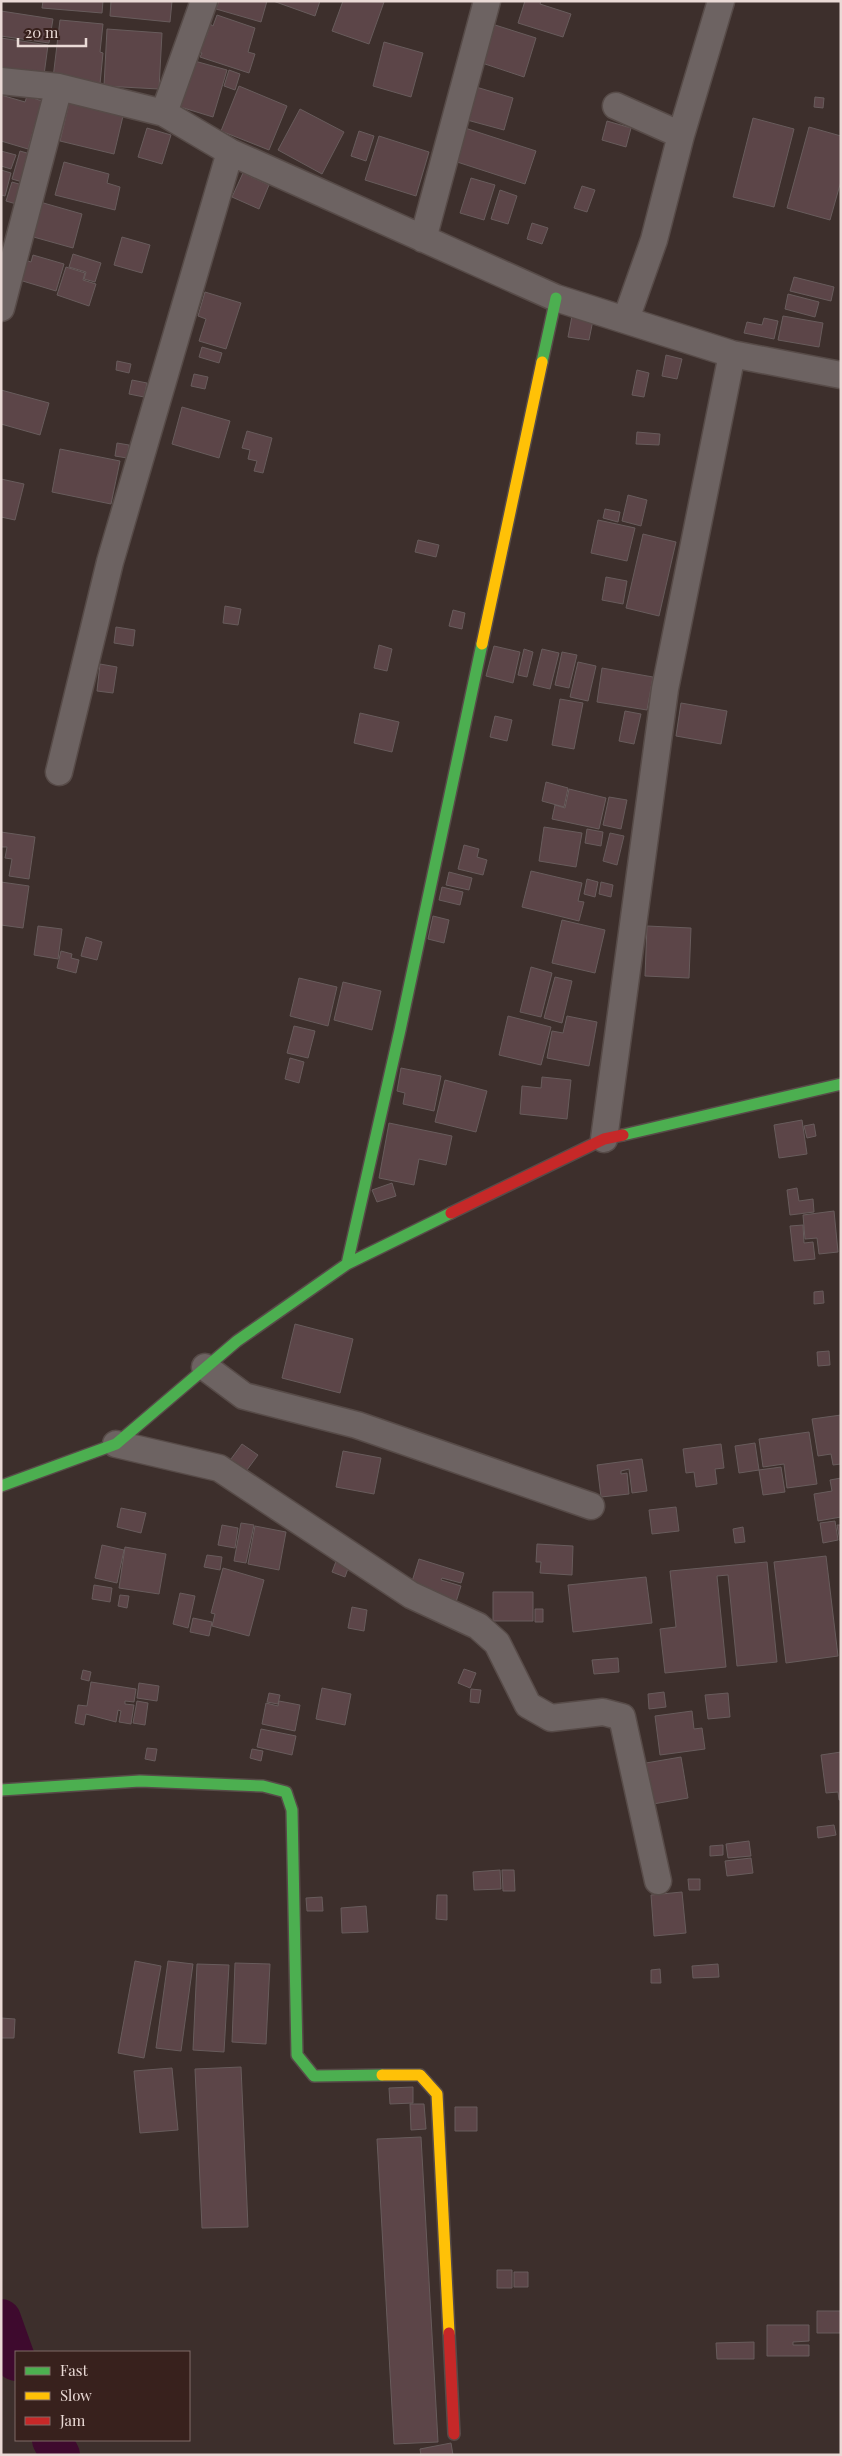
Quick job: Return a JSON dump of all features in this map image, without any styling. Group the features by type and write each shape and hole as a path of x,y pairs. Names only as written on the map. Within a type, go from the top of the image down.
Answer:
{"street":[{"path":"164,113 204,1"},
{"path":"423,239 487,1"},
{"path":"626,319 654,240 712,3"},
{"path":"1,81 59,88 164,113 230,152 556,298 732,354 841,375"},
{"path":"1,308 59,88"},
{"path":"616,106 681,135"},
{"path":"60,772 110,562 230,152"},
{"path":"347,1264 402,1021 556,298"},
{"path":"604,1139 665,689 732,354"},
{"path":"1,1486 116,1444 237,1340 347,1264 604,1139 841,1084"},
{"path":"205,1368 244,1396 357,1425 591,1506"},
{"path":"116,1444 219,1468 411,1595 478,1626 497,1642 528,1705 551,1718 603,1712 622,1717 658,1881"},
{"path":"1,1790 140,1781 263,1786 286,1792 292,1810 296,2055 314,2076 420,2075 437,2094 454,2434"}],"building":[{"path":"43,1 103,1 102,13 42,8"},
{"path":"111,1 172,1 170,22 110,16"},
{"path":"219,1 267,1 261,22 216,9"},
{"path":"273,1 320,1 315,16"},
{"path":"343,1 384,2 369,44 332,31"},
{"path":"525,1 541,1 540,4 571,14 563,37 518,23"},
{"path":"1,11 53,19 49,43 1,36"},
{"path":"217,15 255,28 248,52 255,54 249,73 200,57 202,53 194,51 199,35 206,37 210,24 213,26"},
{"path":"60,20 103,24 100,52 103,53 100,84 53,78"},
{"path":"492,24 536,38 524,77 479,62"},
{"path":"107,29 162,33 159,89 104,86"},
{"path":"1,38 48,45 44,75 1,72"},
{"path":"384,42 423,53 411,97 373,86"},
{"path":"191,60 227,70 213,117 177,106"},
{"path":"229,70 240,74 235,90 224,86"},
{"path":"239,86 287,106 269,150 221,131"},
{"path":"476,87 513,98 504,130 467,120"},
{"path":"1,95 25,102 27,96 42,101 28,149 1,141"},
{"path":"815,97 824,98 823,108 814,107"},
{"path":"69,103 123,116 114,154 60,141"},
{"path":"300,109 344,132 322,174 278,150"},
{"path":"753,118 794,129 774,207 733,197"},
{"path":"607,121 631,128 626,147 602,140"},
{"path":"462,127 536,151 525,184 451,160"},
{"path":"809,127 841,136 841,181 830,220 787,208"},
{"path":"147,128 171,135 162,164 138,157"},
{"path":"359,131 374,136 366,161 351,156"},
{"path":"379,136 429,152 416,196 365,180"},
{"path":"1,151 16,155 11,169 1,166"},
{"path":"20,151 37,156 29,184 12,179"},
{"path":"64,162 109,174 107,183 120,187 115,210 55,195"},
{"path":"1,170 11,173 5,196 1,195"},
{"path":"243,173 269,185 259,209 232,197"},
{"path":"471,178 495,185 484,220 460,213"},
{"path":"12,182 29,187 23,206 6,201"},
{"path":"582,186 595,190 587,212 574,208"},
{"path":"500,190 517,196 508,224 491,219"},
{"path":"40,202 82,214 73,248 30,236"},
{"path":"532,223 548,228 542,244 527,239"},
{"path":"122,237 150,245 142,273 114,265"},
{"path":"73,254 101,263 95,282 84,279 86,272 69,267"},
{"path":"33,255 64,264 56,291 16,279 22,259 31,262"},
{"path":"66,267 85,273 83,280 96,284 89,306 57,295"},
{"path":"794,277 834,287 831,301 790,291"},
{"path":"205,292 241,303 226,349 199,341 206,319 198,316"},
{"path":"788,294 819,302 815,317 785,309"},
{"path":"572,316 593,320 589,340 568,337"},
{"path":"783,316 823,323 819,347 778,340"},
{"path":"764,318 778,321 774,339 744,333 747,322 762,325"},
{"path":"202,347 222,353 219,363 199,357"},
{"path":"666,355 682,359 677,379 662,376"},
{"path":"117,361 131,364 129,373 116,370"},
{"path":"637,370 649,373 644,397 632,395"},
{"path":"194,374 208,377 205,389 191,386"},
{"path":"132,380 147,383 144,397 129,394"},
{"path":"1,390 49,403 40,435 1,424"},
{"path":"182,407 230,421 219,458 172,444"},
{"path":"247,431 272,438 263,473 254,471 257,461 248,459 250,450 242,448"},
{"path":"637,432 660,434 659,445 636,444"},
{"path":"117,443 129,445 127,458 115,456"},
{"path":"60,449 120,461 111,504 52,492"},
{"path":"1,479 24,484 15,520 1,517"},
{"path":"628,495 647,500 641,526 622,521"},
{"path":"605,509 620,512 618,522 603,518"},
{"path":"598,520 635,528 627,561 591,553"},
{"path":"643,534 676,542 659,616 626,608"},
{"path":"418,540 439,545 436,557 415,552"},
{"path":"606,577 627,581 623,604 602,600"},
{"path":"225,606 241,609 238,625 223,623"},
{"path":"453,610 465,613 462,629 449,626"},
{"path":"116,627 135,630 133,646 114,643"},
{"path":"379,645 392,649 387,671 374,668"},
{"path":"494,646 520,652 513,683 486,676"},
{"path":"524,649 533,652 527,677 518,675"},
{"path":"542,649 559,653 550,689 533,685"},
{"path":"562,652 577,655 569,688 555,685"},
{"path":"578,662 596,666 588,701 570,697"},
{"path":"100,664 117,667 113,693 97,691"},
{"path":"602,668 653,677 647,710 597,702"},
{"path":"560,699 583,703 574,749 552,745"},
{"path":"681,703 727,711 721,744 676,736"},
{"path":"625,711 641,714 634,744 619,741"},
{"path":"360,713 399,722 392,752 354,743"},
{"path":"495,716 512,720 507,741 490,737"},
{"path":"546,782 568,788 564,807 542,801"},
{"path":"569,789 606,798 599,829 552,819 555,805 565,808"},
{"path":"609,797 627,800 621,829 603,825"},
{"path":"544,827 582,833 576,867 539,861"},
{"path":"587,829 603,832 601,846 585,843"},
{"path":"1,832 35,837 29,879 9,876 12,859 5,858 7,847 1,847"},
{"path":"610,833 624,836 617,865 603,861"},
{"path":"464,845 479,849 477,857 487,860 483,875 458,869"},
{"path":"531,871 582,883 578,901 584,902 579,921 522,907"},
{"path":"449,872 472,878 469,890 446,885"},
{"path":"587,879 598,882 595,897 584,894"},
{"path":"1,882 29,886 23,928 1,925"},
{"path":"601,882 613,885 611,897 599,894"},
{"path":"442,887 463,892 460,905 439,900"},
{"path":"433,916 449,920 444,943 428,939"},
{"path":"562,920 605,930 595,973 552,963"},
{"path":"38,926 62,929 58,959 34,955"},
{"path":"647,926 691,928 689,978 645,976"},
{"path":"86,937 102,942 97,960 81,956"},
{"path":"61,951 72,954 71,958 79,960 76,973 57,968"},
{"path":"531,967 552,973 541,1017 520,1012"},
{"path":"555,977 572,981 562,1023 544,1018"},
{"path":"299,978 337,987 328,1026 290,1016"},
{"path":"343,982 381,991 372,1030 334,1020"},
{"path":"508,1016 551,1027 541,1065 499,1055"},
{"path":"567,1016 597,1022 589,1066 547,1058 552,1031 563,1033"},
{"path":"294,1026 315,1031 308,1058 287,1053"},
{"path":"290,1058 304,1062 299,1083 285,1079"},
{"path":"401,1068 441,1076 434,1111 403,1104 405,1093 397,1091"},
{"path":"542,1077 571,1080 567,1119 520,1114 522,1086 541,1088"},
{"path":"445,1080 487,1091 476,1132 435,1122"},
{"path":"802,1120 807,1154 779,1158 774,1125"},
{"path":"389,1123 452,1136 446,1165 419,1159 414,1185 379,1178"},
{"path":"814,1124 816,1136 807,1138 804,1126"},
{"path":"392,1183 396,1196 377,1202 372,1190"},
{"path":"797,1188 799,1201 813,1199 814,1212 790,1215 787,1190"},
{"path":"834,1211 838,1252 819,1254 817,1238 805,1239 803,1215"},
{"path":"803,1225 804,1243 813,1242 815,1259 794,1261 790,1226"},
{"path":"823,1291 824,1303 814,1304 814,1292"},
{"path":"295,1324 353,1339 340,1393 282,1378"},
{"path":"829,1351 830,1365 818,1366 817,1352"},
{"path":"841,1415 841,1464 833,1465 831,1454 818,1456 812,1419"},
{"path":"809,1432 817,1484 787,1488 784,1464 763,1467 759,1439"},
{"path":"755,1443 759,1470 739,1473 735,1446"},
{"path":"242,1444 258,1455 244,1474 228,1463"},
{"path":"721,1444 724,1468 715,1469 717,1484 696,1487 694,1472 686,1473 683,1449"},
{"path":"343,1451 381,1458 374,1494 336,1487"},
{"path":"642,1459 647,1491 632,1493 629,1469 621,1471 621,1474 627,1473 629,1494 601,1497 597,1465"},
{"path":"781,1467 785,1492 763,1495 759,1470"},
{"path":"841,1478 841,1517 818,1521 814,1494 832,1491 830,1480"},
{"path":"676,1507 679,1531 652,1534 649,1510"},
{"path":"121,1508 146,1513 141,1533 117,1527"},
{"path":"835,1521 838,1540 823,1543 820,1523"},
{"path":"241,1523 254,1525 246,1563 234,1561"},
{"path":"222,1525 238,1528 235,1548 218,1545"},
{"path":"837,1525 841,1525 841,1541 840,1541"},
{"path":"255,1526 286,1532 279,1570 248,1564"},
{"path":"743,1527 745,1542 735,1543 733,1529"},
{"path":"537,1544 573,1546 572,1575 540,1573 541,1562 536,1562"},
{"path":"102,1545 124,1550 117,1583 95,1578"},
{"path":"125,1547 166,1554 159,1594 119,1588"},
{"path":"207,1555 222,1557 220,1570 204,1567"},
{"path":"338,1556 351,1560 345,1577 332,1572"},
{"path":"826,1556 838,1656 786,1663 774,1562"},
{"path":"419,1559 464,1573 461,1583 442,1578 441,1580 461,1586 456,1602 409,1591"},
{"path":"767,1562 777,1662 737,1666 728,1575 717,1576 726,1667 665,1673 660,1629 676,1627 670,1571"},
{"path":"223,1568 264,1580 249,1636 212,1626 215,1614 211,1613"},
{"path":"646,1577 652,1623 573,1632 568,1585"},
{"path":"94,1585 112,1588 110,1602 92,1599"},
{"path":"493,1592 533,1592 533,1621 493,1621"},
{"path":"180,1593 195,1596 188,1628 173,1624"},
{"path":"120,1595 129,1596 127,1608 118,1606"},
{"path":"352,1607 367,1610 364,1631 348,1628"},
{"path":"535,1609 543,1609 543,1622 535,1622"},
{"path":"193,1618 212,1622 209,1636 190,1632"},
{"path":"618,1658 619,1672 594,1674 592,1660"},
{"path":"464,1669 476,1673 470,1688 458,1683"},
{"path":"83,1670 91,1672 89,1681 81,1679"},
{"path":"91,1682 136,1689 134,1702 125,1701 125,1704 134,1705 131,1724 119,1722 121,1711 118,1710 116,1722 86,1714 84,1725 75,1723 78,1705 87,1706"},
{"path":"139,1683 159,1686 157,1701 137,1698"},
{"path":"322,1688 351,1694 345,1725 316,1719"},
{"path":"471,1689 481,1690 479,1703 470,1702"},
{"path":"664,1692 666,1707 649,1709 648,1694"},
{"path":"269,1693 280,1695 278,1704 267,1702"},
{"path":"728,1693 730,1717 708,1719 705,1695"},
{"path":"137,1701 148,1703 145,1725 133,1723"},
{"path":"279,1701 300,1705 295,1731 262,1724 266,1703 278,1706"},
{"path":"692,1711 694,1729 702,1728 705,1749 660,1755 655,1716"},
{"path":"261,1729 296,1736 292,1755 257,1747"},
{"path":"147,1748 157,1749 155,1761 145,1759"},
{"path":"252,1749 263,1751 261,1761 250,1758"},
{"path":"841,1752 841,1800 839,1800 838,1792 826,1793 821,1755"},
{"path":"681,1757 688,1798 653,1804 646,1763"},
{"path":"834,1825 836,1835 818,1838 817,1827"},
{"path":"749,1841 751,1856 728,1858 726,1844"},
{"path":"723,1845 723,1855 710,1856 710,1846"},
{"path":"751,1858 753,1873 727,1876 725,1861"},
{"path":"500,1870 501,1889 474,1890 473,1872"},
{"path":"502,1870 514,1870 515,1891 503,1891"},
{"path":"688,1879 700,1879 700,1890 689,1890"},
{"path":"682,1892 686,1933 654,1936 651,1895"},
{"path":"437,1895 447,1895 447,1920 436,1919"},
{"path":"322,1897 323,1911 307,1911 306,1898"},
{"path":"366,1906 368,1932 342,1933 341,1908"},
{"path":"135,1961 161,1966 144,2058 118,2053"},
{"path":"168,1961 193,1964 181,2051 156,2048"},
{"path":"235,1963 270,1964 266,2044 232,2042"},
{"path":"197,1964 229,1965 224,2052 193,2050"},
{"path":"718,1964 719,1977 693,1978 692,1966"},
{"path":"660,1969 661,1983 651,1983 651,1970"},
{"path":"1,2018 15,2019 14,2038 1,2038"},
{"path":"241,2067 248,2227 202,2228 195,2069"},
{"path":"172,2068 178,2130 140,2133 134,2071"},
{"path":"413,2087 413,2103 390,2104 389,2088"},
{"path":"410,2104 424,2104 426,2129 411,2130"},
{"path":"455,2107 477,2107 477,2131 455,2131"},
{"path":"421,2137 438,2442 394,2444 377,2139"},
{"path":"497,2270 512,2270 512,2288 497,2288"},
{"path":"514,2272 528,2272 528,2287 514,2287"},
{"path":"817,2311 841,2311 841,2333 817,2333"},
{"path":"767,2325 809,2325 809,2341 793,2342 793,2345 809,2345 809,2356 767,2356"},
{"path":"754,2342 754,2359 717,2359 716,2343"},
{"path":"451,2443 453,2455 421,2455 420,2449"}],"waterway":[{"path":"1,2319 15,2358"},
{"path":"53,2441 60,2455"}],"traffic: fast":[{"path":"542,362 556,298"},
{"path":"347,1264 400,1030 482,644"},
{"path":"623,1135 841,1084"},
{"path":"1,1486 116,1444 237,1341 347,1264 451,1213"},
{"path":"1,1790 140,1781 263,1786 286,1792 292,1810 297,2055 314,2076 382,2075"}],"traffic: slow":[{"path":"482,644 542,362"},
{"path":"382,2075 420,2075 437,2094 449,2333"}],"traffic: jam":[{"path":"451,1213 604,1139 623,1135"},
{"path":"449,2333 454,2434"}]}
